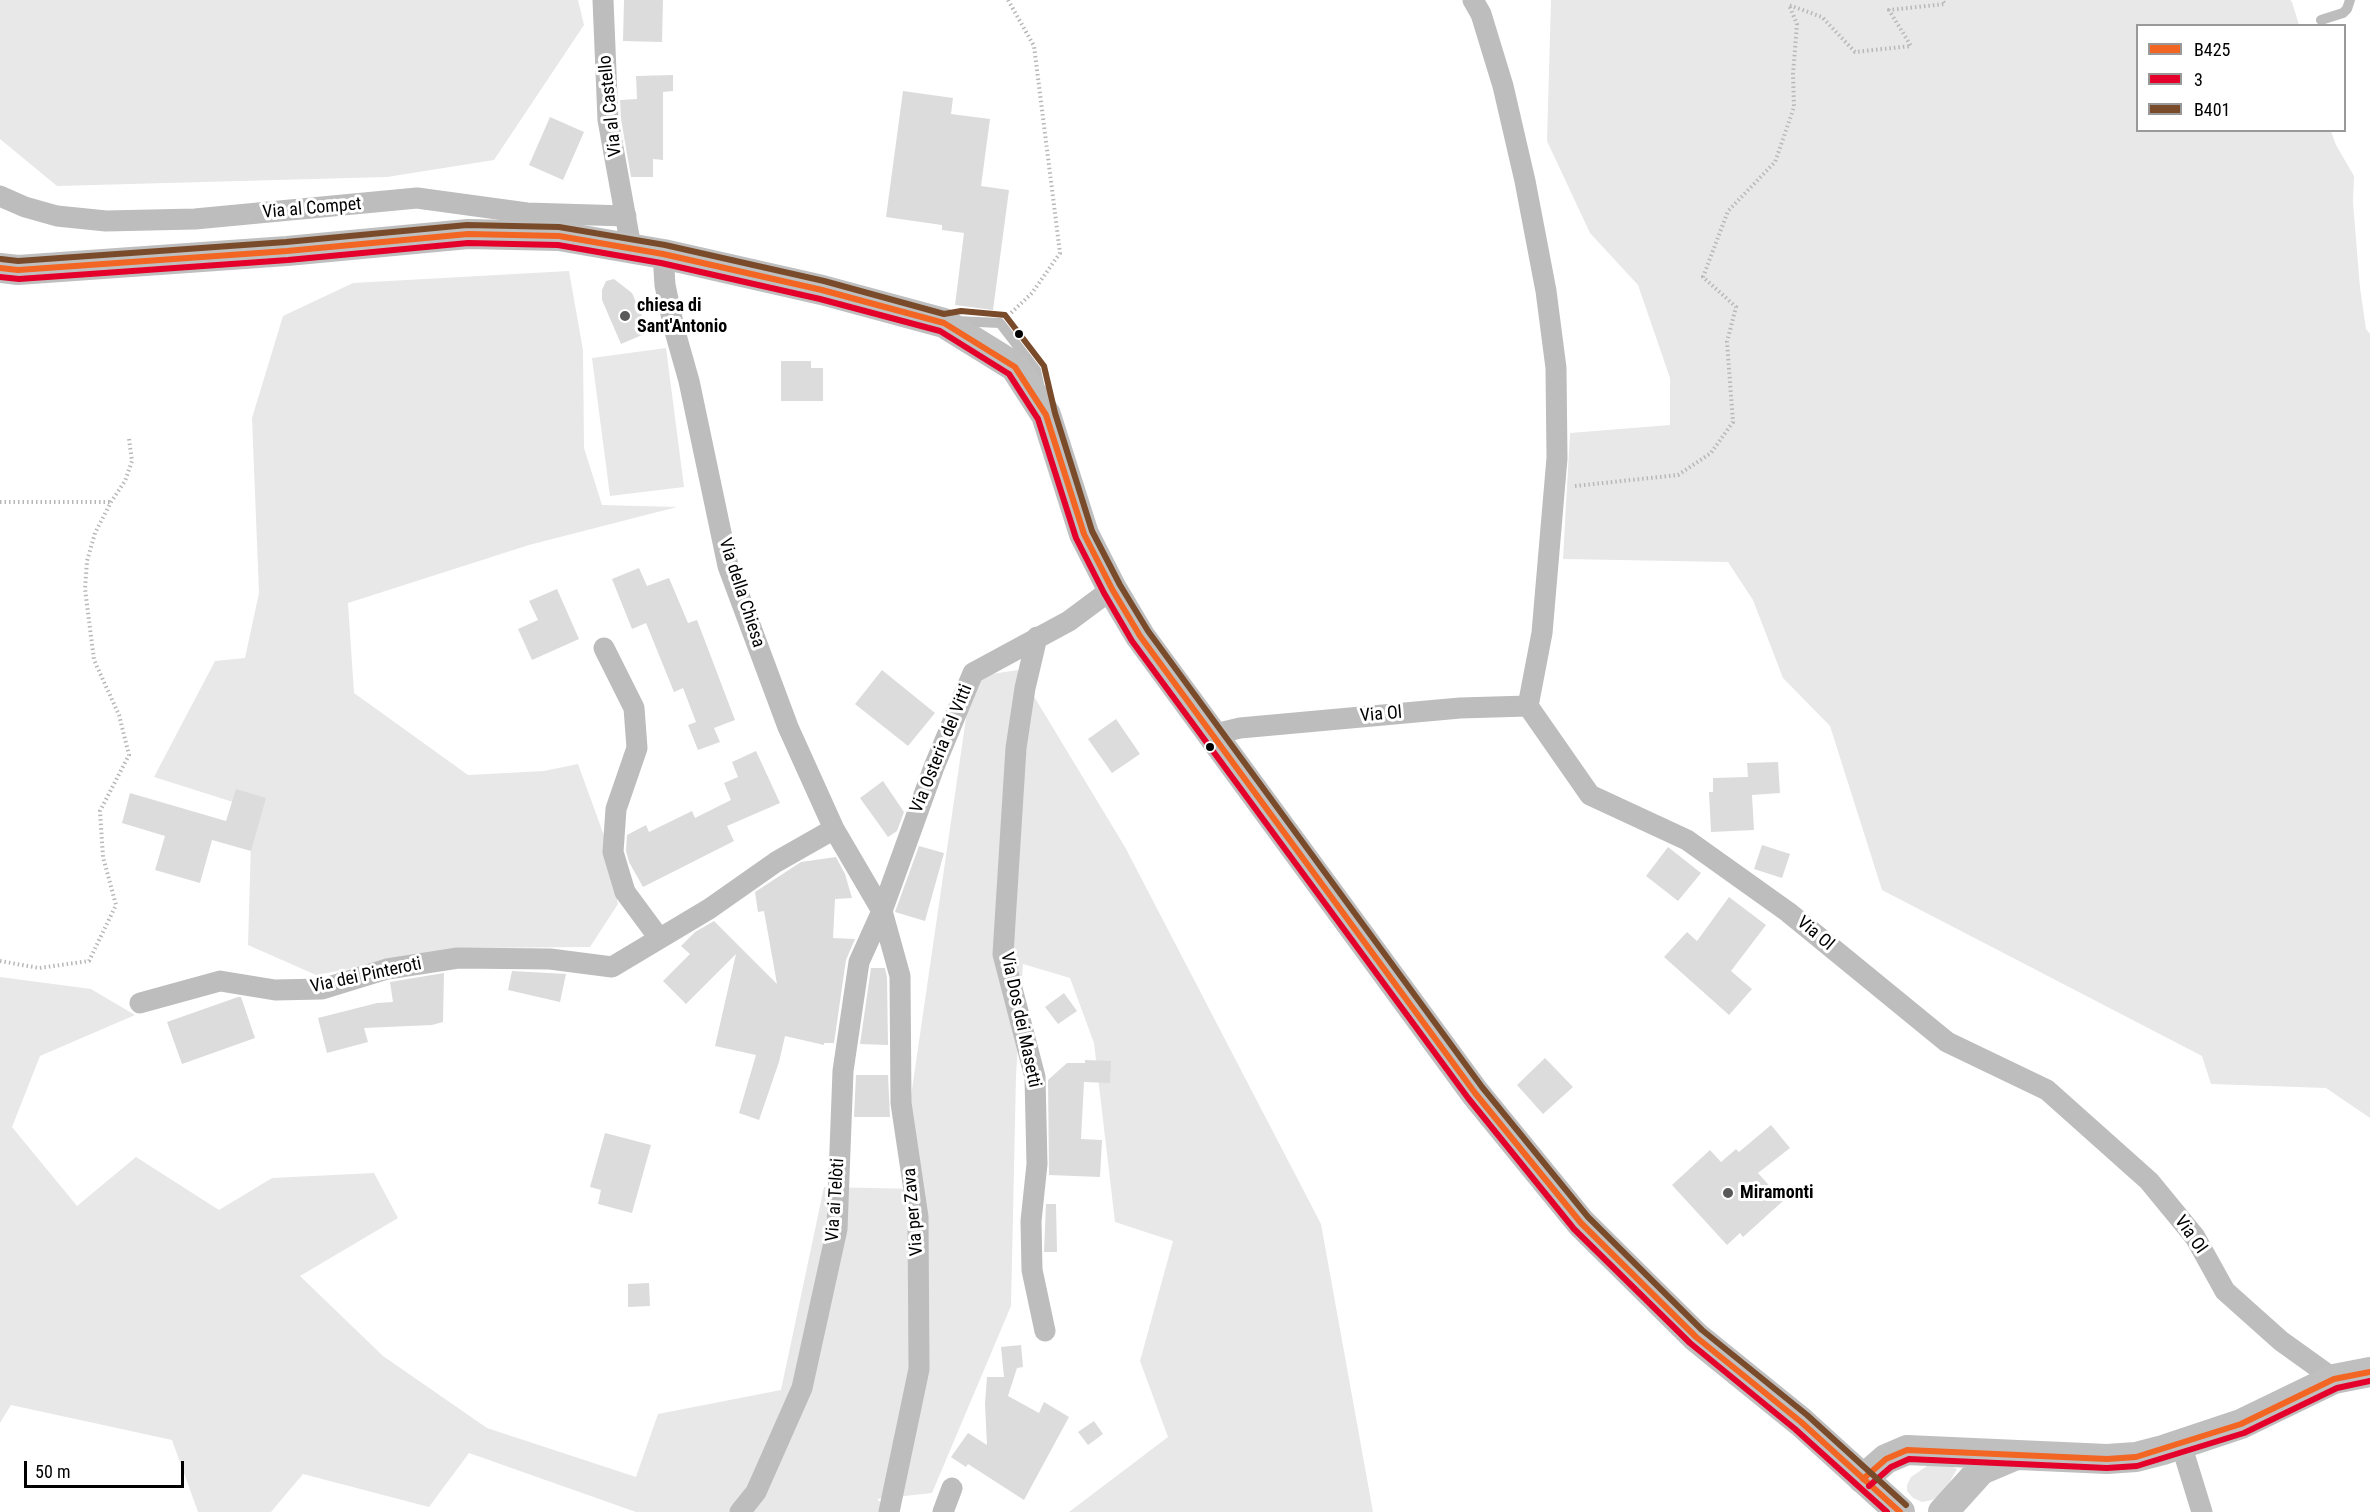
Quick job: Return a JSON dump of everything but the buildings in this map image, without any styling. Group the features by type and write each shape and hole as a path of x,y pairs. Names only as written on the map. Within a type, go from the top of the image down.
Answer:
{"main road":[{"path":"0,268 18,270 468,234 559,236 663,254 822,290 944,323 1015,367 1046,415 1083,534 1140,636 1475,1093 1581,1223 1696,1337 1801,1422 1899,1512"},
{"path":"1863,1479 1886,1459 1907,1450 2107,1459 2136,1457 2241,1424 2334,1379 2370,1372"},
{"path":"1943,1512 1981,1470 2017,1455"}],"street":[{"name":"Via al Castello","path":"603,0 608,120 631,247"},
{"path":"1473,0 1481,14 1503,86 1525,181 1546,291 1556,368 1557,458 1542,633 1528,706"},
{"name":"Via al Compet","path":"0,196 25,207 57,216 106,221 195,219 417,198 526,213 626,216"},
{"name":"Via della Chiesa","path":"663,254 665,285 689,381 728,566 788,727 834,829 882,911"},
{"name":"Via Osteria del Vitti","path":"882,911 934,767 973,673 1069,621 1112,589"},
{"name":"Via Dos dei Masetti","path":"1037,637 1025,688 1016,748 1004,954 1035,1077 1037,1164 1031,1221 1032,1270 1045,1331"},
{"path":"604,648 634,708 637,748 616,809 613,852 625,892 659,938"},
{"name":"Via Ol","path":"1211,735 1240,728 1460,708 1528,706 1590,795 1687,840 1788,912 1947,1042 2047,1090 2149,1181 2195,1237 2225,1291 2281,1341 2334,1379"},
{"name":"Via dei Pinteroti","path":"140,1003 220,981 275,990 322,989 387,969 458,958 550,959 612,967 709,909 776,862 834,829"},
{"name":"Via ai Telòti","path":"740,1512 756,1492 802,1388 837,1229 843,1071 859,962 882,911"},
{"name":"Via per Zava","path":"882,911 900,976 901,1103 918,1217 919,1369 889,1512"},
{"path":"2181,1444 2202,1512"},
{"path":"943,1512 952,1488"}],"lane":[{"path":"2321,20 2343,13 2350,0"},
{"path":"944,323 961,320 1000,323 1036,370 1046,415"}],"path":[{"path":"1000,323 1032,293 1060,254 1034,46 1008,0"},
{"path":"1554,488 1678,475 1711,453 1733,422 1727,342 1736,307 1703,277 1728,211 1775,162 1794,107 1793,74 1797,24 1789,5 1822,17 1854,52 1911,46 1888,10 1946,4 1942,0"},
{"path":"0,961 39,968 89,961 116,905 103,857 100,812 129,755 119,715 94,660 85,589 87,561 95,533 125,481 132,461 129,439"},
{"path":"0,502 111,502"}],"shaded area":[{"path":"0,0 578,0 584,25 494,160 387,177 57,186 0,139"},
{"path":"1551,0 2290,0 2292,2 2299,24 2136,24 2136,132 2331,132 2336,145 2354,176 2353,202 2360,288 2366,329 2370,334 2370,1118 2326,1088 2211,1084 2202,1056 1882,890 1830,726 1783,678 1753,600 1728,562 1563,559 1570,433 1670,425 1670,378 1638,285 1590,233 1547,141"},
{"path":"569,271 583,350 584,448 602,505 677,507 529,545 348,603 354,693 468,775 544,771 578,764 606,841 618,904 590,947 464,948 316,975 248,945 252,808 154,777 215,661 245,658 259,593 252,418 283,316 353,283"},
{"path":"666,348 684,487 610,496 592,358"},
{"path":"1018,670 1125,847 1321,1224 1373,1512 1069,1512 1168,1437 1140,1361 1173,1241 1115,1222 1094,1043 1070,978 1023,964 1016,1076 1011,1306 932,1493 877,1499 891,1512 636,1512 469,1453 429,1507 303,1474 271,1512 198,1512 172,1440 11,1405 0,1423 0,977 91,989 135,1015 40,1056 12,1127 77,1206 136,1157 219,1210 272,1178 374,1173 398,1218 300,1276 383,1356 487,1428 636,1477 658,1414 781,1390 824,1187 919,1189 908,1117 972,677"},
{"path":"1927,1466 1950,1466 1957,1469 1943,1494 1922,1502 1913,1498 1907,1491 1907,1485 1911,1477"}],"transit line":[{"name":"B401","path":"1,259 18,261 286,242 467,225 559,227 665,245 824,281 944,314 961,311 1005,315 1044,366 1055,413 1092,531 1120,585 1148,631 1482,1087 1588,1217 1702,1330 1807,1415 1906,1505"},
{"name":"B425","path":"0,268 18,270 287,251 468,234 559,236 663,254 822,290 944,323 1015,367 1046,415 1084,534 1112,589 1140,636 1475,1093 1581,1223 1696,1337 1801,1422 1900,1512"},
{"name":"3","path":"0,277 19,279 288,260 468,243 558,245 661,263 820,299 940,331 1009,374 1038,419 1076,538 1132,641 1468,1098 1574,1229 1690,1343 1795,1429 1887,1512"},
{"name":"B425","path":"1863,1479 1886,1459 1907,1450 2107,1459 2136,1457 2241,1424 2334,1379 2370,1372"},
{"name":"3","path":"1869,1486 1891,1467 1909,1459 2107,1468 2137,1466 2244,1433 2337,1388 2370,1381"}],"place":[{"name":"chiesa di Sant'Antonio","path":"625,316"},
{"name":"Miramonti","path":"1728,1193"}]}
